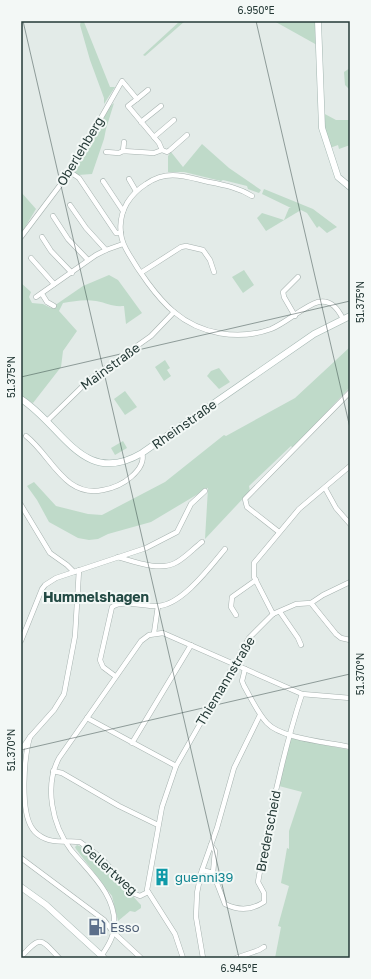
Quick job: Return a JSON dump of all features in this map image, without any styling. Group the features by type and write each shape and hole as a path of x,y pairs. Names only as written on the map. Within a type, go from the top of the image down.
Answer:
{"street":[{"path":"318,21 322,128 338,177 350,187"},
{"name":"Oberlehberg","path":"21,237 70,172 122,81 137,99"},
{"path":"148,90 128,106 154,137 162,150"},
{"path":"141,122 161,106"},
{"path":"154,137 174,120"},
{"name":"Oberlehberg","path":"106,152 119,153 123,151 154,153 162,150 167,152 187,135"},
{"path":"123,151 124,142"},
{"path":"70,172 80,178 116,233 121,233"},
{"path":"252,196 242,189 173,174 157,177 136,191 123,210 121,233 123,244 142,272 174,312 200,328 215,333 235,335 266,331 296,316 315,303 324,302 336,307 344,319"},
{"path":"129,179 136,191"},
{"path":"103,181 123,210"},
{"path":"70,205 86,228 106,250"},
{"path":"53,216 68,239 88,260"},
{"path":"42,237 51,251 72,273"},
{"path":"36,297 72,273 88,260 106,250 123,244"},
{"path":"142,272 181,247 186,246 203,250 210,260 214,272"},
{"path":"31,258 54,284"},
{"path":"296,316 284,297 283,292 298,277"},
{"path":"42,294 47,302 54,306"},
{"name":"Mainstraße","path":"48,420 81,386 152,336 174,312"},
{"name":"Rheinstraße","path":"21,400 48,420 73,449 91,460 116,463 128,460 142,453 314,334 350,316"},
{"path":"279,532 247,507 245,500 350,392"},
{"path":"26,436 34,442 64,479 72,485 90,490 110,489 126,481 134,475 142,462 142,453"},
{"path":"350,466 298,509 254,563 253,573 273,614 296,604 311,603 330,591 350,582"},
{"path":"325,488 336,508 350,524"},
{"path":"21,641 45,585 56,578 146,548 177,532 191,504 205,491"},
{"path":"21,505 50,553 68,564 74,572"},
{"path":"118,557 156,566 170,565 178,562 202,542"},
{"path":"114,676 103,667 100,660 112,608 119,604 158,606 176,600 186,592 225,549"},
{"path":"21,750 30,737 54,710 65,690 75,636 79,570"},
{"path":"236,615 231,607 232,597 256,580"},
{"path":"311,603 336,634 341,638 350,640"},
{"path":"154,633 158,606"},
{"path":"280,612 298,638 301,646"},
{"name":"Thiemannstraße","path":"148,892 147,886 162,807 176,766 193,733 249,638 273,614"},
{"path":"21,887 46,905 102,957 113,932 114,927 112,910 105,891 66,842 54,812 51,798 53,770 59,758 114,676 141,641 154,633 163,633 302,694 350,698"},
{"path":"132,743 191,645"},
{"path":"245,669 242,681 244,686 260,715 274,729 289,734 350,747"},
{"path":"289,734 302,694"},
{"path":"203,958 196,917 197,893 202,870 234,768 260,715"},
{"path":"87,718 176,766"},
{"name":"Brederscheid","path":"213,873 225,904 244,909 258,906 264,902 264,893 258,882 271,808 289,734"},
{"path":"30,737 24,767 26,806 32,828 47,839 59,843 66,842"},
{"path":"53,770 62,773 120,806 158,825"},
{"name":"Gellertweg","path":"66,842 80,842 100,857 135,894 140,896 148,892 175,934 183,958"},
{"path":"202,870 213,873 215,851 211,845"},
{"path":"21,858 104,920 113,932 142,958"},
{"path":"21,957 33,943 38,941 44,943 59,958"},
{"path":"236,958 264,947"}],"green space":[{"path":"81,21 84,22 110,87 115,87 104,104 104,98 90,60 80,25"},
{"path":"180,21 185,21 145,56 143,55"},
{"path":"274,21 317,21 317,45"},
{"path":"350,68 350,90 345,85 344,72"},
{"path":"114,103 92,174 78,175 73,171 107,109"},
{"path":"323,113 336,120 350,120 350,145 339,149 338,145 330,148 323,127"},
{"path":"202,144 229,168 261,190 259,193 248,189 247,186 223,180 221,181 184,172 168,172 168,156 171,152 183,167"},
{"path":"264,189 313,209 337,227 327,233 319,226 317,228 307,213 301,210 266,231 257,218 262,213 284,220 289,208 291,208 262,194"},
{"path":"21,192 36,209 21,234"},
{"path":"244,270 254,285 243,293 232,277"},
{"path":"109,275 118,280 142,313 126,324 124,306 110,305 92,300 63,303 59,311 77,331 63,351 61,367 33,403 21,396 21,283 31,292 29,297 32,303 43,304 51,308 83,286"},
{"path":"350,347 350,387 293,448 291,446 249,486 250,491 205,539 208,488 151,522 108,534 98,539 89,540 78,538 49,522 37,500 27,486 34,482 56,506 88,514 102,515 165,482 224,435 226,436 295,398"},
{"path":"165,360 170,368 167,370 171,376 164,381 155,367"},
{"path":"219,368 230,382 219,389 207,376 211,371"},
{"path":"125,391 137,407 125,415 114,399"},
{"path":"123,441 127,448 115,455 111,448"},
{"path":"290,738 350,750 350,958 275,958 281,927 278,926 289,886 281,883 287,848 289,849 289,831 302,792 279,786"},
{"path":"77,845 84,848 101,862 141,905 141,908 135,912 130,911 118,921 112,896 76,849 75,847"}],"place":[{"name":"guenni39","path":"162,877"},
{"name":"Esso","path":"97,927"}],"district":[{"name":"Hummelshagen","path":"96,597"}]}
